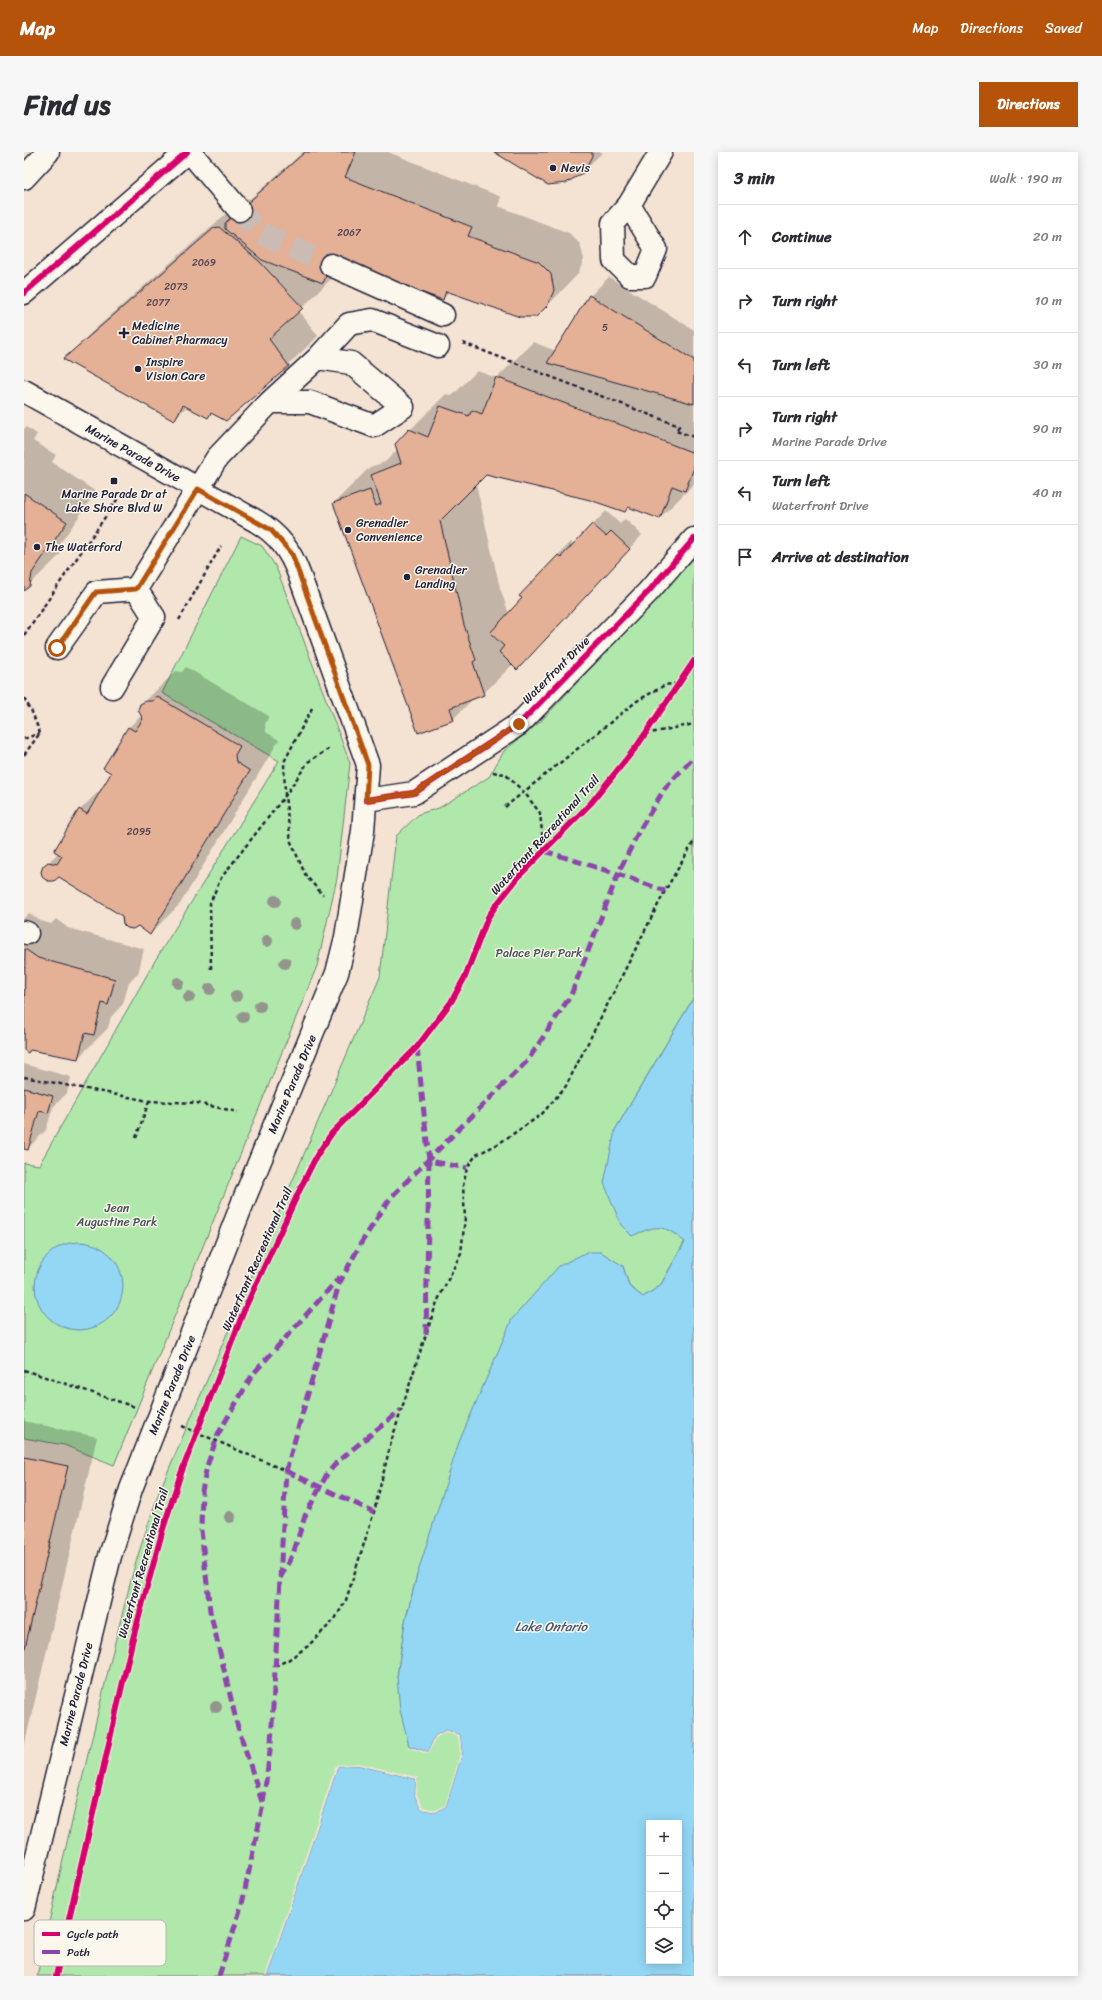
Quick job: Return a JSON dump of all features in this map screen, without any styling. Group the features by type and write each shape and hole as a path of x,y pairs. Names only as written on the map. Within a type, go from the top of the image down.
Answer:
{"main road":[{"path":"24,178 48,152"},
{"path":"24,293 187,152"},
{"path":"190,152 239,210"},
{"path":"629,205 661,152"},
{"path":"331,265 443,315"},
{"path":"136,589 217,458 270,402 318,358 349,324 372,320 449,344"},
{"path":"270,402 310,402 374,426 403,407 351,363 318,358"},
{"name":"Marine Parade Drive","path":"24,391 271,530 292,554 368,765 366,800 346,937 337,973 243,1202 131,1489 110,1556 24,1909"},
{"name":"Waterfront Drive","path":"366,800 414,793 519,724 648,592 694,539"},
{"path":"57,648 96,592 136,589"},
{"path":"112,687 154,617 136,589"}],"path":[{"path":"449,344 679,426 676,431 694,437"},
{"path":"24,635 123,491"},
{"path":"176,627 221,546"},
{"path":"676,689 682,680"},
{"path":"505,807 637,701 665,685 682,680"},
{"path":"24,698 32,712 40,733"},
{"path":"312,708 284,762 285,796 291,842 306,876 323,895"},
{"path":"646,734 694,724"},
{"path":"642,740 650,728"},
{"path":"24,739 40,733"},
{"path":"24,755 40,733"},
{"path":"211,969 210,903 221,878 285,796 308,762 330,748"},
{"path":"492,772 505,774 524,792 540,813 542,853"},
{"path":"275,1666 288,1660 308,1646 335,1619 346,1600 374,1512 391,1442 418,1355 438,1302 460,1253 465,1218 464,1186 467,1168 476,1155 498,1144 541,1115 566,1086 665,891 694,841"},
{"path":"24,1077 148,1101 197,1103 238,1112"},
{"path":"136,1138 148,1101"},
{"path":"24,1370 135,1407"},
{"path":"182,1426 286,1471"},
{"path":"194,1440 200,1426"}],"green space":[{"name":"Jean Augustine Park","path":"241,536 262,546 276,567 350,763 337,878 317,966 114,1465 64,1445 24,1438 24,1163 39,1165 156,959 279,761 162,693"},
{"name":"Palace Pier Park","path":"694,558 694,997 615,1130 651,1227 665,1227 685,1241 660,1286 643,1297 629,1286 623,1266 417,1575 405,1622 397,1677 435,1736 446,1730 460,1735 462,1754 446,1806 436,1812 421,1809 415,1796 416,1779 349,1765 267,1976 37,1976 39,1966 166,1966 166,1920 50,1920 116,1638 136,1561 159,1492 380,977 396,836 419,814 439,808 489,777 504,751 540,722"}],"water":[{"name":"Lake Ontario","path":"694,997 694,1976 267,1976 338,1766 358,1765 416,1779 415,1796 421,1809 436,1812 446,1806 462,1754 460,1735 446,1730 435,1736 428,1752 409,1746 400,1710 397,1677 405,1622 417,1575 459,1442 512,1319 559,1266 587,1252 601,1252 623,1266 629,1286 643,1297 660,1286 685,1242 671,1232 659,1228 654,1228 632,1236 621,1225 604,1183 615,1130"},
{"path":"79,1242 96,1245 104,1249 116,1261 120,1269 123,1286 120,1303 116,1311 104,1323 96,1327 79,1330 62,1327 54,1323 42,1311 38,1303 35,1286 38,1269 42,1261 54,1249 62,1245"}],"pier":[{"path":"446,1730 460,1735 462,1754 446,1806 436,1812 421,1809 415,1796 416,1779 358,1765 338,1766 267,1976 265,1976 336,1765 358,1763 417,1777 417,1795 423,1807 436,1810 445,1805 453,1779 460,1753 458,1737 446,1732 437,1737 428,1754 408,1748 407,1746 428,1752 435,1736"}],"building":[{"path":"305,152 356,152 345,177 472,227 468,236 539,262 551,274 554,290 548,305 536,317 520,317 446,291 443,300 333,261 323,283 262,260 225,229 225,223"},
{"name":"Nevis","path":"494,152 592,152 592,156 583,173 566,183 548,185"},
{"path":"219,227 259,261 303,308 269,339 289,366 226,421 211,413 208,418 183,405 174,421 63,359 214,228"},
{"path":"589,295 694,360 694,404 547,363"},
{"name":"Grenadier Landing","path":"496,377 694,453 694,468 685,491 672,486 660,519 628,507 625,512 590,500 486,475 440,521 464,625 476,660 473,662 484,695 450,708 454,720 418,733 333,503 370,490 376,506 381,504 371,475 401,463 395,444 409,429 428,437 440,406 469,416 472,410 482,414"},
{"name":"The Waterford","path":"24,493 67,522 32,573 30,586 24,591"},
{"path":"592,524 606,536 611,531 630,549 517,670 499,652 504,646 490,633 522,598 519,596 558,555 561,557"},
{"path":"156,696 240,746 235,755 236,762 250,771 150,935 138,926 133,929 127,928 123,924 122,916 59,877 54,881 48,881 43,878 41,872 43,866 48,862 57,864 62,856 54,851 79,809 87,814 111,773 103,768 128,727 135,731 143,719 138,710 140,704 146,701 153,701"},
{"path":"25,949 38,958 115,979 108,1005 102,1003 94,1035 85,1033 78,1059 30,1050 28,1053 24,1050"},
{"path":"24,1088 53,1096 48,1113 39,1111 28,1150 24,1149"},
{"path":"24,1457 68,1466 24,1652"}],"tunnel":[{"path":"239,210 258,232 331,265"}],"marked path":[{"path":"219,1976 242,1904 263,1804 271,1743 286,1471 339,1284 361,1243 391,1197 528,1060 571,995 618,874 639,831 665,788 694,757"},
{"path":"544,851 618,874 665,891"},
{"path":"417,1047 429,1161 467,1168"},
{"path":"426,1334 429,1161"},
{"path":"262,1802 237,1724 210,1611 201,1530 202,1491 207,1466 218,1434 253,1374 340,1277"},
{"path":"280,1578 293,1554 305,1516 327,1474 338,1461 401,1410"},
{"path":"286,1471 374,1512"}],"cycle path":[{"path":"24,293 187,152"},
{"path":"366,800 414,793 519,724 648,592 694,539"},
{"name":"Waterfront Recreational Trail","path":"69,1920 132,1642 163,1529 180,1476 245,1308 302,1185 317,1155 332,1133 417,1047 451,1002 465,977 488,917 497,904 521,874 591,803 637,746 694,661"},
{"name":"Waterfront Recreational Trail","path":"56,1976 58,1966"}],"place":[{"name":"Nevis","path":"553,168"},
{"name":"Medicine Cabinet Pharmacy","path":"124,333"},
{"name":"Inspire Vision Care","path":"138,369"},
{"name":"Marine Parade Dr at Lake Shore Blvd W","path":"114,481"},
{"name":"Grenadier Convenience","path":"348,530"},
{"name":"The Waterford","path":"37,547"},
{"name":"Grenadier Landing","path":"407,577"}],"route":[{"path":"57,648 96,592 136,589 198,489 256,520 271,530 292,554 368,765 366,800 414,793 427,786 519,724"}]}
